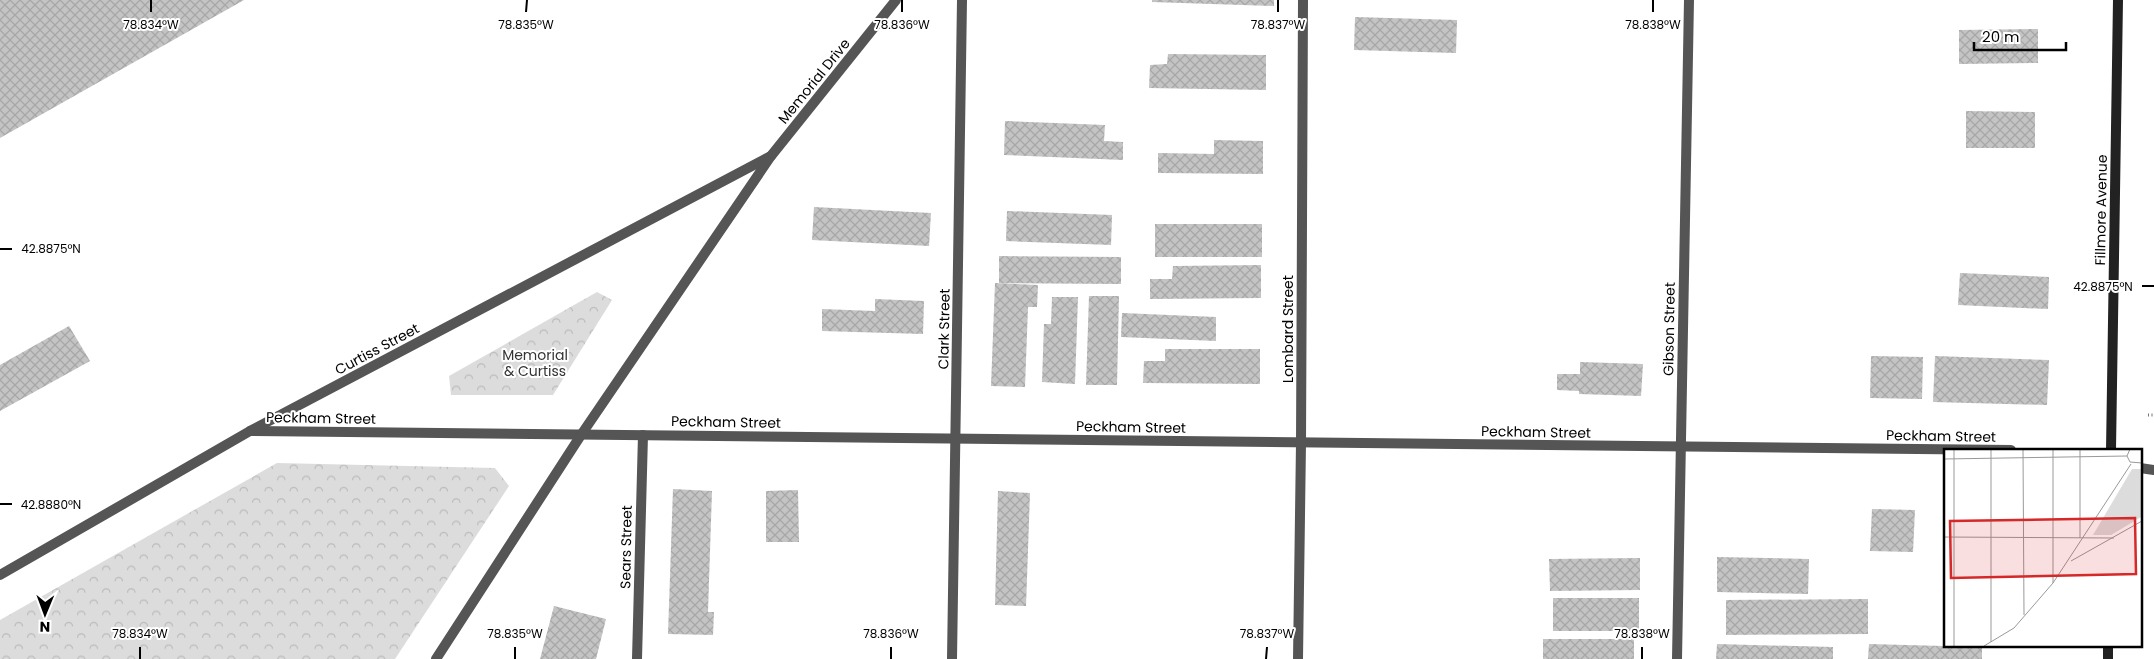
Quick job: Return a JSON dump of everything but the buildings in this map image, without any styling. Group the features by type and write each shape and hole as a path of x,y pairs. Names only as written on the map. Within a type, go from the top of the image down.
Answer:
{"street":[{"name":"Memorial Drive","path":"436,659 581,435 771,156 896,0"},
{"name":"Clark Street","path":"952,659 962,0"},
{"name":"Lombard Street","path":"1298,659 1303,0"},
{"name":"Gibson Street","path":"1677,659 1690,0"},
{"name":"Fillmore Avenue","path":"2111,449 2118,0"},
{"name":"Curtiss Street","path":"0,575 250,431 771,156"},
{"name":"Peckham Street","path":"250,431 1944,449"},
{"name":"Sears Street","path":"637,659 643,435"},
{"path":"2108,646 2108,659"}],"path":[{"path":"2148,416 2154,415"}],"green space":[{"name":"Memorial & Curtiss","path":"597,292 612,300 553,395 451,395 449,376"},
{"path":"277,463 495,468 509,486 395,659 0,659 0,620"}]}
